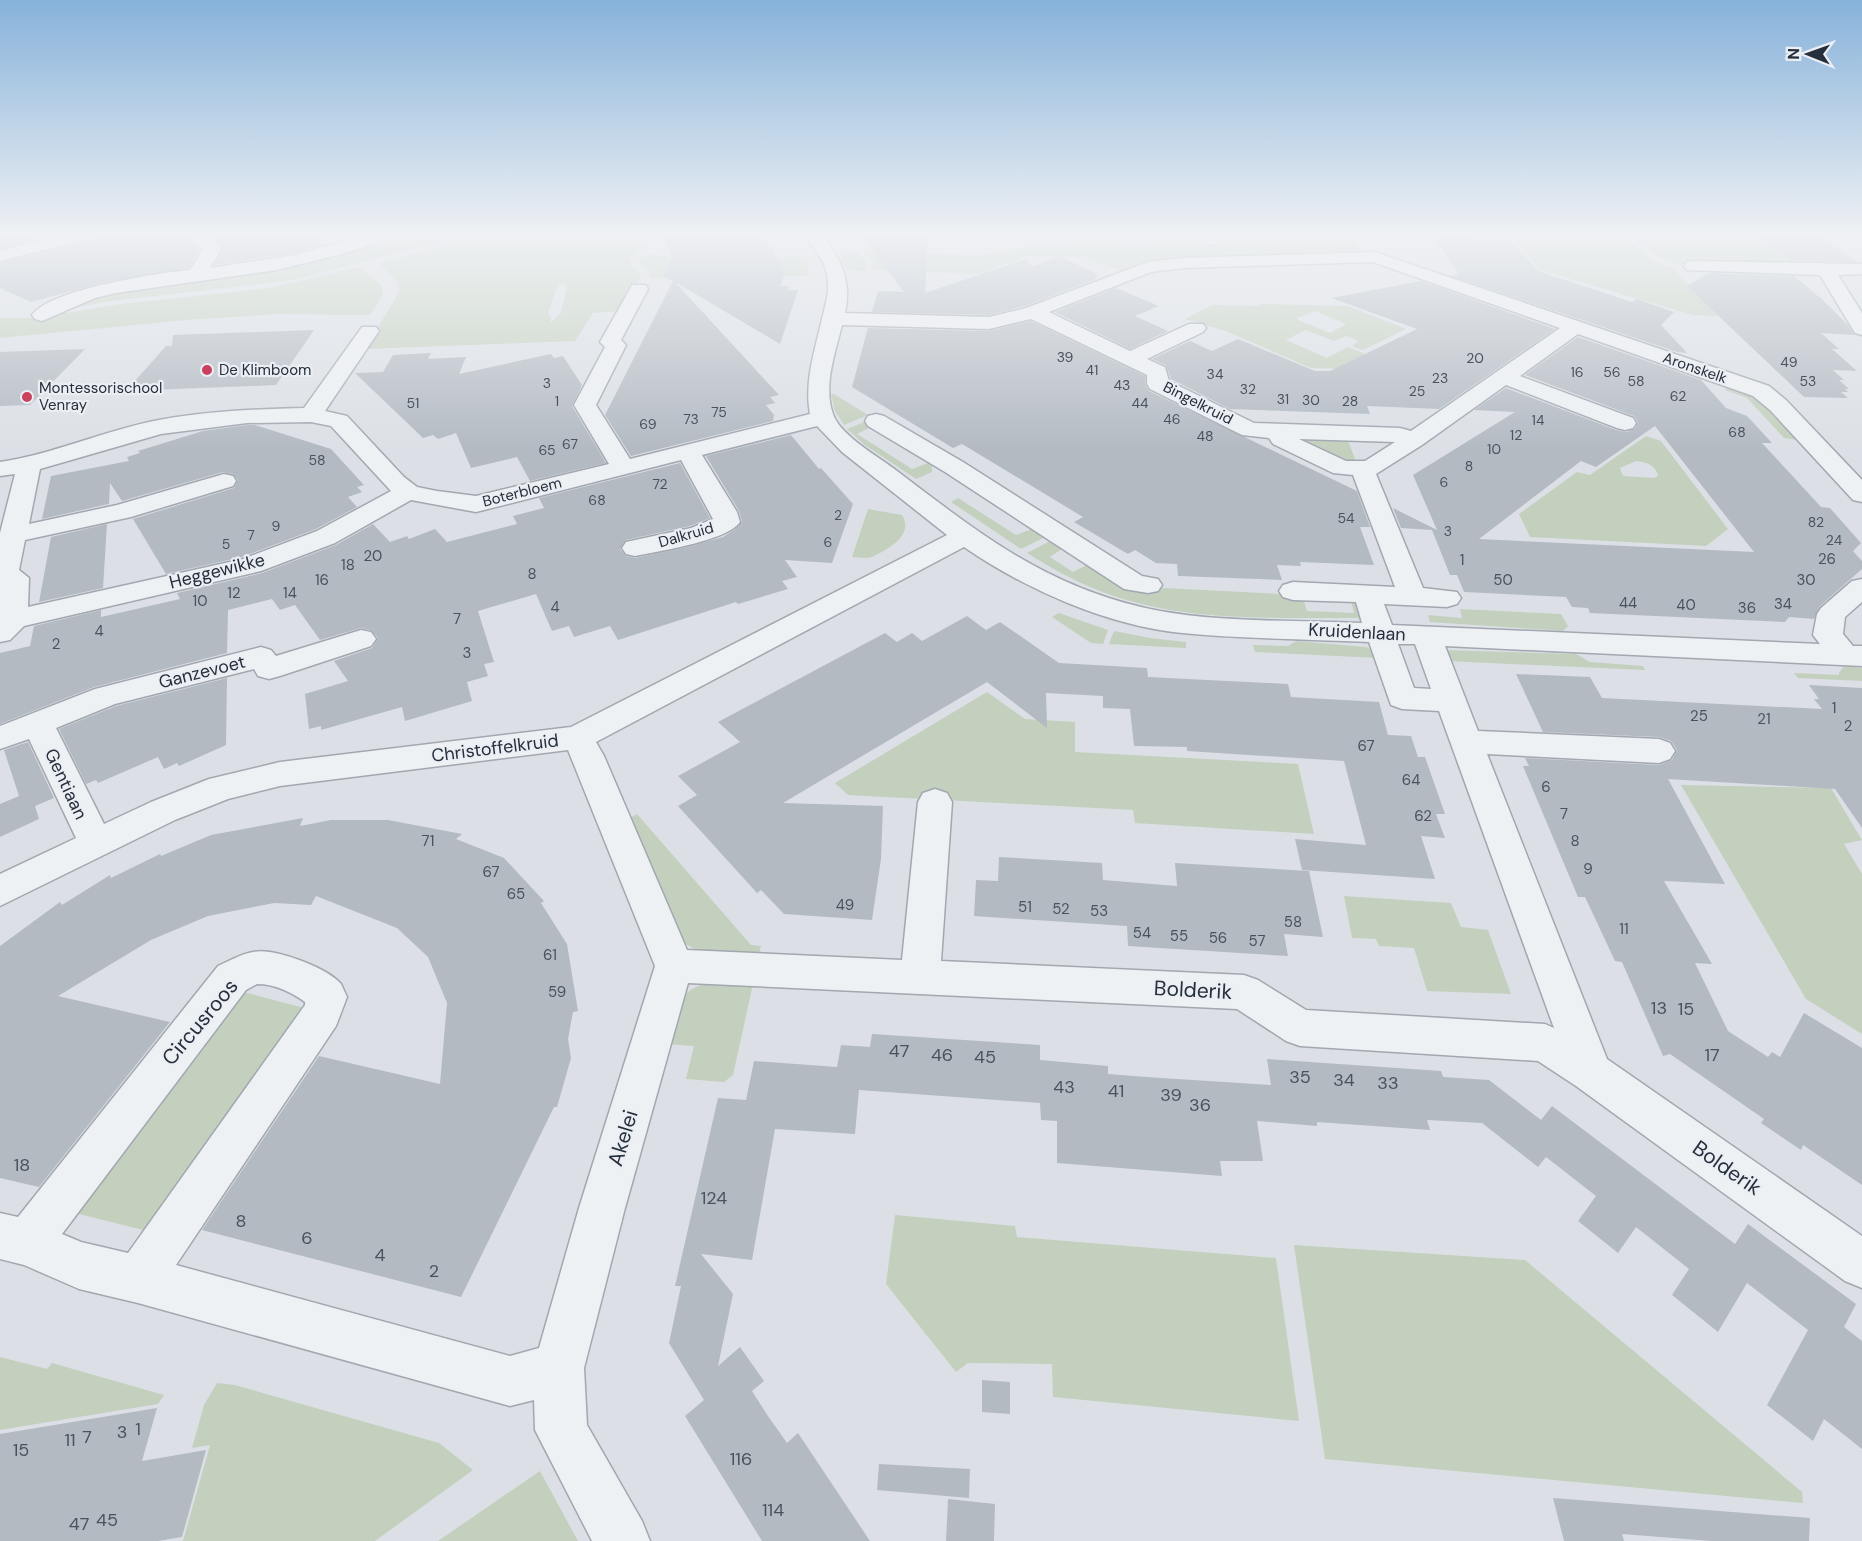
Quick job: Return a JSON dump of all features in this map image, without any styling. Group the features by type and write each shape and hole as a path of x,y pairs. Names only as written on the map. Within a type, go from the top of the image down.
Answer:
{"street":[{"path":"42,315 62,306"},
{"path":"622,467 585,405 616,345 610,342 630,306"},
{"path":"822,417 817,386 835,306"},
{"name":"Aronskelk","path":"832,319 989,323 1004,321 1049,306"},
{"name":"Aronskelk","path":"1516,306 1575,327 1750,377 1761,392 1778,405 1862,495"},
{"path":"1848,306 1862,329"},
{"name":"Bingelkruid","path":"1033,312 1157,372 1158,384 1250,430 1400,435 1414,440"},
{"path":"1278,430 1281,439 1342,468 1370,468 1506,378 1519,366 1575,327"},
{"path":"1130,359 1196,328"},
{"path":"311,415 369,331"},
{"path":"1506,378 1625,423"},
{"name":"Boterbloem","path":"0,469 29,465 168,426 247,416 311,415 339,422 395,482 408,492 437,499 476,504 822,417"},
{"name":"Kruidenlaan","path":"822,417 850,447 966,536 1025,573 1095,604 1139,617 1181,624 1853,656"},
{"path":"876,421 954,467 1134,583 1148,585"},
{"name":"Dalkruid","path":"635,548 699,534 726,522 724,512 688,451"},
{"path":"7,626 15,578 3,574 29,465"},
{"path":"905,490 954,467"},
{"path":"1362,468 1412,596"},
{"path":"1836,468 1862,469"},
{"path":"12,535 122,512 224,481"},
{"name":"Heggewikke","path":"7,626 251,565 326,537 408,492"},
{"name":"Christoffelkruid","path":"0,891 172,807 221,788 280,774 577,738 966,536"},
{"name":"Kruidenlaan","path":"1853,656 1828,635 1831,614 1862,587"},
{"path":"1293,591 1447,598"},
{"path":"1367,594 1402,698 1450,701"},
{"path":"1426,635 1591,1072"},
{"name":"Ganzevoet","path":"38,723 106,696 261,657 269,669 361,639"},
{"path":"0,738 38,723"},
{"name":"Gentiaan","path":"38,723 96,844"},
{"path":"577,738 588,756 674,966"},
{"path":"1467,742 1659,751"},
{"path":"920,977 935,802"},
{"name":"Bolderik","path":"674,966 1244,992 1300,1028 1545,1043 1591,1072 1862,1264"},
{"name":"Akelei","path":"622,1541 561,1430 559,1368 602,1208 674,966"},
{"name":"Circusroos","path":"138,1279 322,1013 327,997 321,991 290,975 256,968 232,978 14,1239 79,1265 138,1279 510,1381 559,1368"}],"green space":[{"path":"71,306 84,306 54,311"},
{"path":"110,306 376,306 370,315 277,314 186,320 0,338 0,318 35,318"},
{"path":"391,306 550,306 548,313 551,317 550,323 561,313 563,306 626,306 623,311 593,313 575,341 365,349"},
{"path":"1210,306 1348,306 1406,329 1363,350 1352,346 1359,341 1346,336 1334,341 1305,330 1286,340 1327,358 1348,347 1372,357 1348,369 1311,368 1226,331 1185,319","holes":["1315,311 1346,324 1330,333 1298,320 1297,318"]},
{"path":"1662,306 1708,306 1718,316 1693,315"},
{"path":"1732,385 1753,393 1803,441 1784,438 1747,398 1725,390"},
{"path":"831,394 868,415 844,425 835,411"},
{"path":"864,422 871,427 857,434 912,469 928,463 932,466 932,472 916,479 865,445 847,429"},
{"path":"1287,436 1347,438 1356,462 1337,461"},
{"path":"1646,436 1661,441 1728,529 1706,546 1530,537 1519,514 1577,472 1590,475","holes":["1636,461 1653,467 1658,476 1654,478 1623,476 1620,468"]},
{"path":"958,498 1016,535 1032,529 1045,537 1021,549 951,502"},
{"path":"868,509 902,515 905,529 898,541 878,554 870,558 852,557"},
{"path":"1052,540 1063,548 1050,557 1073,572 1089,564 1124,586 1302,595 1307,611 1354,613 1350,597 1355,598 1368,618 1267,618 1199,614 1132,602 1081,583 1027,553"},
{"path":"1460,609 1561,614 1568,626 1563,631 1430,622 1428,615 1462,618"},
{"path":"1059,613 1108,630 1103,644 1091,643 1052,617"},
{"path":"1114,631 1186,642 1186,648 1109,644"},
{"path":"1296,641 1366,647 1380,654 1378,658 1255,652 1253,645 1288,646"},
{"path":"1441,650 1576,654 1590,662 1643,666 1645,670 1445,661"},
{"path":"1844,666 1862,668 1862,681 1798,678 1794,673 1839,675"},
{"path":"987,692 1025,719 1075,722 1075,752 1298,764 1314,834 1135,823 1133,810 848,795 835,783"},
{"path":"1681,785 1831,788 1862,840 1844,844 1862,874 1862,1034 1806,999"},
{"path":"637,814 751,945 761,946 758,957 721,955 702,951 686,944 677,936 660,906 626,820"},
{"path":"1344,896 1451,903 1461,927 1488,930 1511,994 1427,991 1414,948 1379,946 1376,939 1352,938"},
{"path":"716,982 753,984 733,1075 724,1082 686,1079 694,1046 664,1044 676,1011 685,995 703,984"},
{"path":"247,993 304,1008 147,1231 67,1211 229,998"},
{"path":"895,1215 1015,1226 1017,1237 1276,1258 1299,1421 1053,1397 1052,1364 968,1363 956,1372 886,1284"},
{"path":"1294,1245 1525,1260 1802,1492 1803,1503 1325,1459"},
{"path":"0,1357 47,1369 52,1363 164,1395 158,1404 0,1430"},
{"path":"217,1383 235,1385 439,1443 473,1470 375,1541 183,1541 210,1445 192,1448 204,1405"},
{"path":"540,1471 578,1541 438,1541"}],"building":[{"path":"660,306 697,306 779,395 770,397 775,403 766,405 774,415 773,421 631,456 605,415"},
{"path":"715,306 793,306 780,344"},
{"path":"874,306 1025,306 989,315 872,312"},
{"path":"1070,306 1159,306 1135,316 1168,331 1130,349 1055,312"},
{"path":"1353,306 1491,306 1555,329 1439,409 1367,406 1370,414 1230,409 1171,379 1166,365 1152,359 1190,341 1212,351 1238,339 1315,371 1330,371 1417,329"},
{"path":"1540,306 1657,306 1674,312 1661,325 1687,353 1677,352"},
{"path":"1708,306 1829,306 1847,324 1854,335 1821,333 1839,349 1832,349 1857,371 1833,370 1844,380 1839,380 1849,389 1845,389 1848,392 1841,392 1848,398 1804,397"},
{"path":"1031,321 1145,376 1145,385 1149,391 1357,491 1370,527 1360,527 1374,565 1300,562 1301,566 1277,565 1282,580 1178,576 1177,564 1156,563 1135,550 1128,554 1074,522 1083,517 962,444 953,448 852,387 868,328 989,331"},
{"path":"314,330 276,385 126,391 166,346 172,346 173,335"},
{"path":"1578,337 1701,380 1726,408 1747,416 1772,443 1762,443 1821,507 1830,508 1861,543 1853,551 1862,561 1862,569 1820,606 1814,619 1789,617 1785,622 1590,613 1588,608 1572,607 1566,597 1464,592 1457,575 1450,575 1432,530 1401,528 1393,508 1437,530 1413,475 1515,412 1474,410 1506,388 1616,430 1626,432 1635,429 1638,422 1634,416 1525,375","holes":["1655,426 1754,552 1479,539 1581,461 1596,467"]},
{"path":"85,349 30,405 0,406 0,352"},
{"path":"431,353 428,359 466,357 459,374 551,354 554,358 563,356 582,385 572,406 606,463 530,481 517,457 471,468 456,433 438,439 433,435 423,438 355,373 383,372 393,355"},
{"path":"255,425 331,449 364,485 357,487 362,492 348,497 357,507 316,529 242,557 166,574 133,519 234,488 238,480 233,474 223,472 122,501 110,483 109,504 42,519 51,476 129,461 127,457 140,453 138,451 203,431"},
{"path":"791,435 819,469 821,468 853,504 832,563 785,560 797,577 782,581 788,589 738,604 736,602 618,640 610,626 574,637 569,626 552,631 536,594 478,611 494,662 484,664 488,676 467,682 472,701 405,721 402,707 321,730 321,726 309,729 305,694 348,681 334,661 372,648 378,638 371,630 361,628 320,640 295,605 280,610 272,599 228,610 227,653 94,687 0,724 0,653 30,646 34,626 101,610 101,617 180,599 177,593 262,573 336,545 373,524 390,542 407,536 409,539 435,529 447,542 517,524 513,516 544,508 539,498 680,463 710,518 690,526 626,540 620,549 626,556 635,558 692,546 723,537 742,521 739,511 706,456"},
{"path":"107,524 103,588 39,602 51,537"},
{"path":"967,616 986,630 1000,622 1059,663 1147,668 1148,677 1288,684 1291,697 1379,702 1388,735 1411,736 1418,757 1425,757 1445,814 1436,814 1445,838 1421,836 1435,879 1302,870 1295,839 1366,845 1344,761 1187,751 1187,747 1134,746 1130,709 1103,708 1103,696 1046,693 1047,728 987,682 783,803 883,806 881,859 872,920 784,914 761,890 757,893 678,806 697,795 678,776 740,742 718,722 885,633 897,642 912,633 922,641"},
{"path":"1516,674 1590,677 1602,698 1822,709 1814,699 1819,699 1809,685 1862,688 1862,828 1835,789 1668,779 1725,884 1664,881 1712,964 1695,963 1728,1031 1768,1057 1772,1052 1780,1057 1804,1013 1862,1048 1862,1185 1803,1145 1801,1150 1761,1123 1764,1119 1670,1054 1663,1056 1622,962 1615,961 1585,897 1578,897 1523,766 1529,766 1525,758 1659,765 1672,760 1677,750 1671,741 1659,737 1543,732"},
{"path":"227,678 226,745 179,766 177,763 164,769 158,757 98,783 96,780 86,784 59,729 116,706"},
{"path":"28,742 54,798 35,806 39,819 0,837 0,804 19,796 4,750"},
{"path":"303,818 300,826 331,820 388,820 462,834 456,839 504,858 544,901 541,903 567,944 578,1011 573,1012 568,1039 571,1058 557,1107 554,1107 461,1297 202,1230 319,1056 440,1084 447,1003 428,957 397,928 316,896 311,905 274,903 208,916 151,940 58,996 170,1022 39,1187 0,1178 0,946 60,902 62,905 110,875 111,878 160,854 161,856 211,835"},
{"path":"999,857 1102,863 1103,880 1177,886 1175,863 1309,871 1323,937 1284,934 1288,956 1128,946 1127,926 974,916 976,880 998,881"},
{"path":"872,1034 1040,1045 1040,1060 1108,1066 1108,1074 1146,1077 1271,1085 1267,1059 1441,1071 1443,1077 1489,1080 1541,1120 1552,1106 1735,1244 1748,1224 1856,1304 1844,1327 1862,1341 1862,1449 1824,1419 1813,1441 1767,1405 1808,1330 1747,1283 1718,1332 1672,1295 1689,1269 1636,1227 1618,1253 1578,1221 1596,1196 1546,1157 1538,1167 1482,1123 1427,1120 1430,1130 1317,1122 1317,1126 1257,1121 1263,1161 1220,1161 1222,1176 1057,1163 1057,1121 1041,1120 1040,1103 859,1090 855,1134 775,1129 752,1260 701,1254 733,1294 718,1366 740,1347 764,1381 752,1391 768,1416 787,1443 798,1433 870,1541 762,1541 685,1416 704,1400 669,1343 681,1286 675,1286 718,1098 746,1100 754,1061 837,1067 841,1045 870,1047"},
{"path":"982,1380 1010,1382 1010,1414 982,1412"},
{"path":"157,1408 142,1461 206,1450 182,1537 158,1541 0,1541 0,1434"},
{"path":"879,1464 970,1469 969,1498 877,1490"},
{"path":"1553,1498 1810,1518 1809,1541 1711,1541 1622,1534 1624,1541 1564,1541"},
{"path":"948,1499 995,1504 994,1541 946,1541"}],"place":[{"name":"De Klimboom","path":"207,370"},
{"name":"Montessorischool Venray","path":"27,397"}]}
